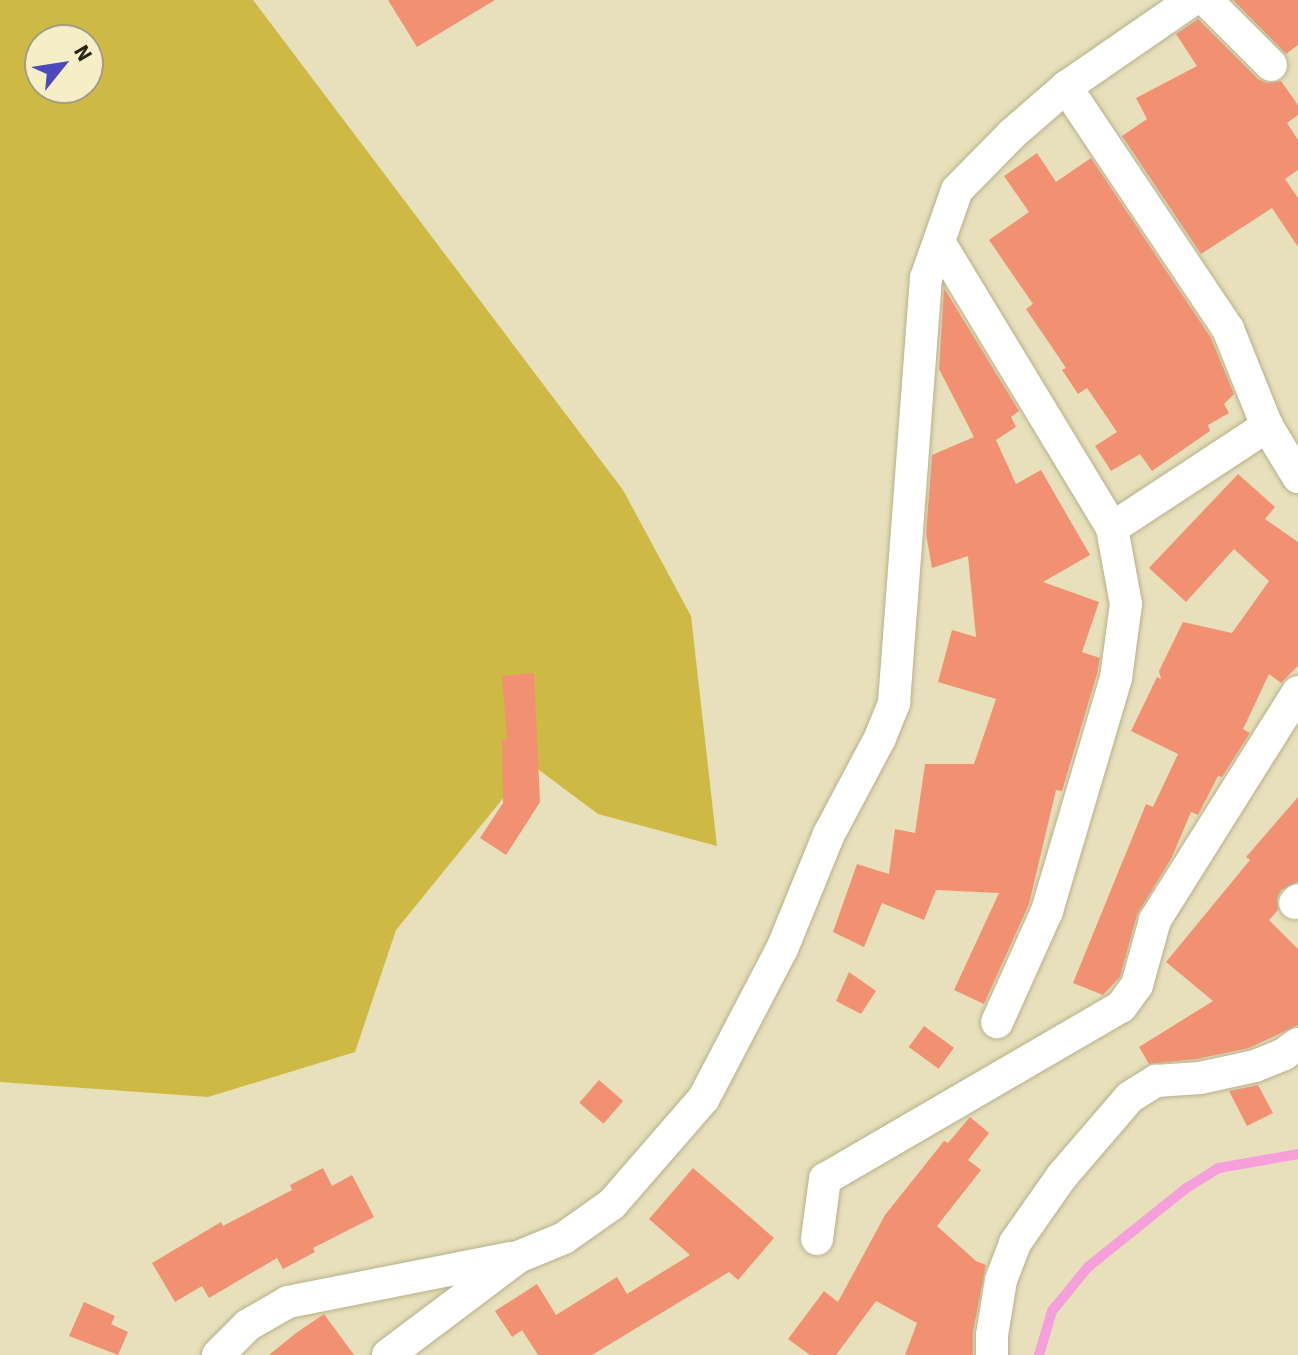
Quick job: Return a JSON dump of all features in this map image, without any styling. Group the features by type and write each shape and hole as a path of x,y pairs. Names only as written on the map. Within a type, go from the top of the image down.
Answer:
{"street":[{"path":"218,1355 248,1325 288,1302 518,1257 564,1238 612,1204 704,1098 776,961 829,834 880,738 894,703 926,278 957,190 1012,134 1066,87 1192,0"},
{"path":"1206,0 1271,65"},
{"path":"1066,87 1228,329 1267,426 1298,477"},
{"path":"939,242 1112,528 1126,604 1116,678 1047,911 997,1022"},
{"path":"1112,528 1267,426"},
{"path":"817,1239 825,1179 1121,1007 1137,985 1155,920 1298,692"},
{"path":"992,1355 1001,1280 1015,1243 1062,1176 1130,1097 1156,1081 1200,1078 1255,1066 1284,1054 1298,1044"},
{"path":"388,1355 518,1257"}],"shaded area":[{"path":"0,0 253,0 623,490 691,616 717,846 598,814 531,764 396,930 355,1052 208,1097 0,1082"}],"building":[{"path":"388,0 495,0 417,47"},
{"path":"1233,0 1298,0 1298,45 1286,54"},
{"path":"1198,19 1258,79 1267,83 1281,81 1298,105 1298,115 1287,123 1298,140 1298,170 1285,179 1298,198 1298,247 1272,208 1201,254 1122,136 1147,119 1136,98 1197,66 1176,34"},
{"path":"1037,153 1056,182 1091,158 1211,338 1234,394 1224,404 1229,413 1208,425 1210,431 1152,471 1140,454 1111,471 1095,446 1117,432 1087,388 1078,394 1062,370 1066,368 1026,309 1033,304 989,240 1029,212 1004,176"},
{"path":"944,288 1019,411 1011,417 1016,427 996,440 1016,484 1041,470 1090,555 1043,582 1099,602 1082,652 1100,658 1097,674 1062,791 1056,790 1029,904 984,1004 954,990 999,893 936,890 924,920 882,903 864,947 833,932 857,864 889,874 895,829 915,833 925,764 974,764 996,699 938,682 952,630 976,637 968,556 932,568 926,534 932,455 974,437 939,369"},
{"path":"1238,474 1275,507 1265,519 1298,542 1298,666 1281,683 1269,674 1243,729 1250,733 1222,777 1218,776 1198,815 1191,812 1172,857 1137,915 1120,977 1103,995 1073,983 1146,804 1153,807 1178,754 1131,731 1157,677 1161,679 1159,671 1183,622 1232,633 1269,581 1234,549 1186,602 1149,568"},
{"path":"534,673 540,802 506,855 480,838 503,803 502,739 507,739 502,676"},
{"path":"1298,797 1298,882 1281,890 1277,899 1278,910 1269,920 1298,949 1298,1025 1249,1048 1197,1059 1149,1064 1139,1047 1213,1001 1166,962 1250,860 1246,857"},
{"path":"849,972 876,991 861,1014 836,1001"},
{"path":"924,1026 954,1048 939,1069 909,1047"},
{"path":"599,1080 623,1101 603,1124 579,1103"},
{"path":"1258,1085 1273,1113 1247,1126 1229,1091"},
{"path":"970,1117 989,1133 968,1160 981,1170 937,1226 976,1261 986,1265 973,1332 973,1355 905,1355 917,1323 876,1301 836,1355 810,1355 788,1339 824,1291 838,1302 885,1215 944,1141 948,1143"},
{"path":"323,1168 332,1186 352,1175 374,1217 313,1248 315,1252 283,1269 277,1258 209,1298 202,1286 175,1302 152,1263 221,1222 223,1226 292,1190 290,1185"},
{"path":"693,1168 774,1238 738,1280 729,1272 592,1355 538,1355 522,1330 512,1337 495,1311 537,1284 556,1315 617,1277 627,1294 690,1255 649,1219"},
{"path":"84,1302 115,1316 111,1324 128,1332 118,1355 69,1336"},
{"path":"324,1314 354,1355 269,1355 296,1333"}],"waterway":[{"path":"1039,1355 1052,1311 1088,1267 1185,1189 1219,1168 1298,1154"}]}
